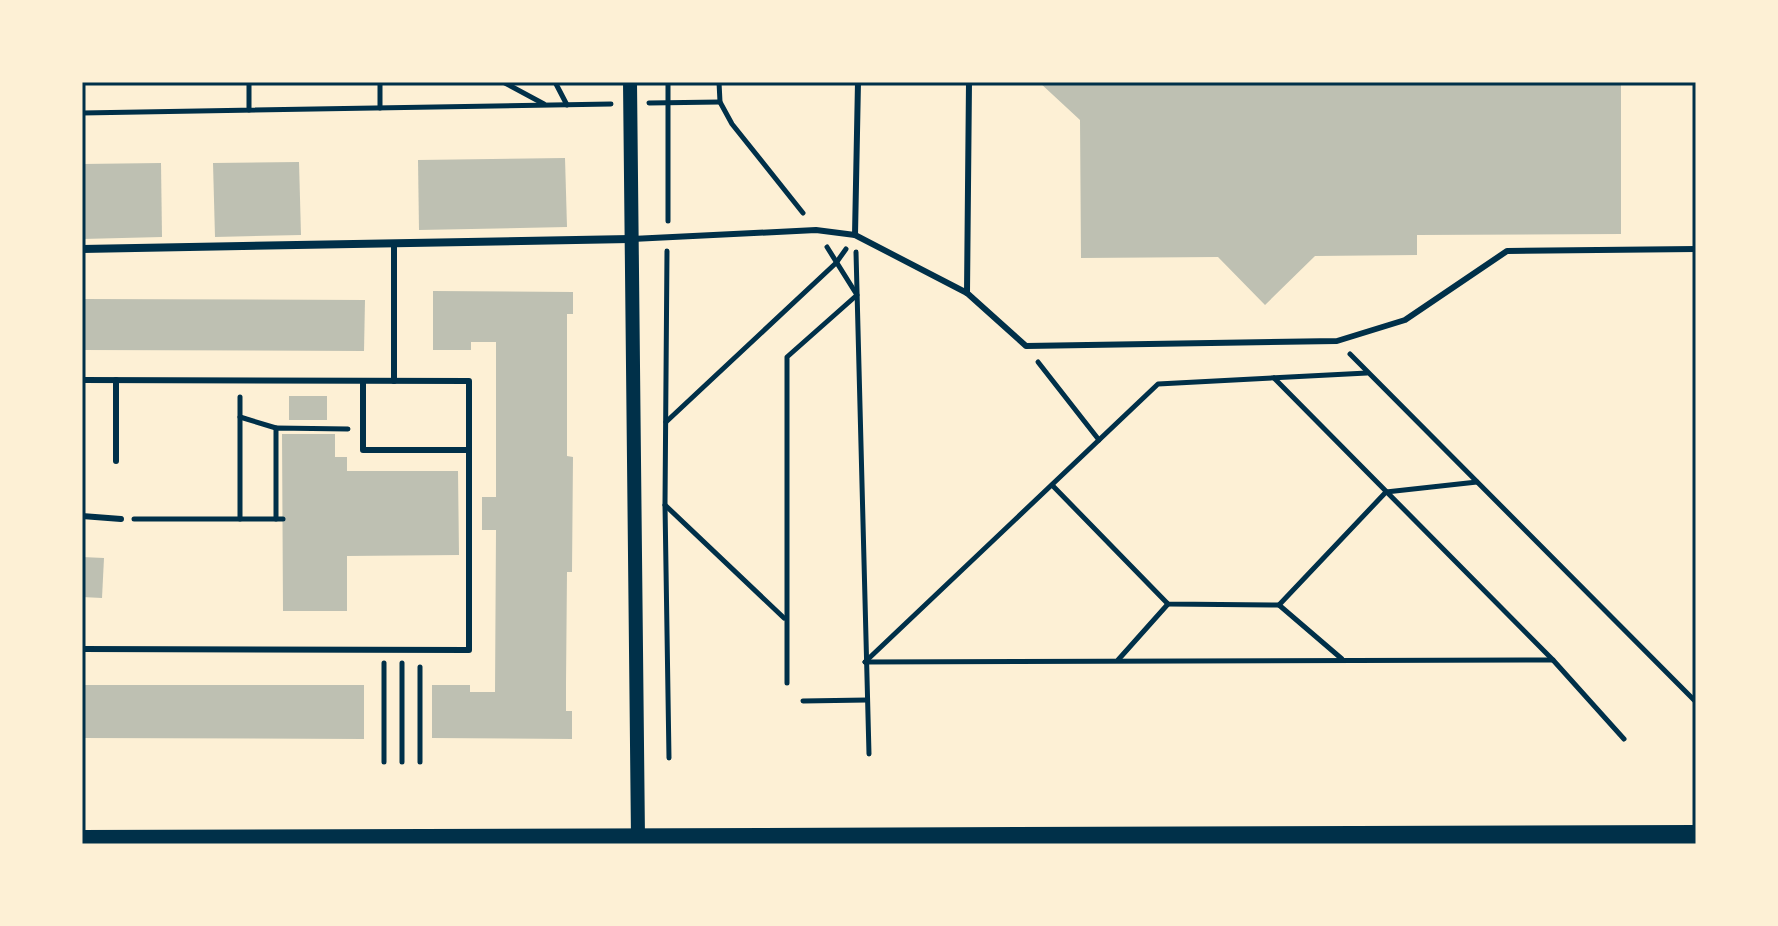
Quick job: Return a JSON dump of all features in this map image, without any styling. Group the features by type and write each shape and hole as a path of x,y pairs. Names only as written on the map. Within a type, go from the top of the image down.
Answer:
{"main road":[{"path":"82,840 638,841 1696,835"}],"street":[{"path":"630,82 638,841"},
{"path":"82,249 630,239"}],"lane":[{"path":"855,235 858,82"},
{"path":"967,293 969,82"},
{"path":"630,239 816,230 855,235 967,293 1026,346 1337,341 1405,320 1507,251 1696,249"},
{"path":"394,243 394,381"},
{"path":"82,380 469,381 469,650 82,649"},
{"path":"116,380 116,461"},
{"path":"363,381 363,450 469,450"},
{"path":"82,516 121,519"}],"path":[{"path":"249,82 249,110"},
{"path":"380,82 380,108"},
{"path":"503,82 546,105"},
{"path":"555,82 567,105"},
{"path":"668,82 665,505 669,758"},
{"path":"719,82 720,102 732,124 816,230 857,295"},
{"path":"82,113 584,104"},
{"path":"666,423 836,263 855,235"},
{"path":"855,235 869,754"},
{"path":"787,683 787,357 857,295"},
{"path":"1026,346 1099,440"},
{"path":"865,662 1158,384 1367,373 1696,702"},
{"path":"1274,378 1553,660 1624,739"},
{"path":"240,404 240,519"},
{"path":"240,417 276,428 363,429"},
{"path":"147,519 280,519 276,428"},
{"path":"1279,605 1386,492 1477,482"},
{"path":"1052,485 1168,604 1279,605 1343,660"},
{"path":"665,505 785,619"},
{"path":"1117,661 1168,604"},
{"path":"384,650 384,762"},
{"path":"402,650 402,762"},
{"path":"420,650 420,762"},
{"path":"865,662 1553,660"},
{"path":"803,701 867,700"}],"building":[{"path":"1039,82 1621,82 1621,234 1417,235 1417,255 1315,256 1265,305 1218,257 1081,258 1080,120"},
{"path":"565,158 567,227 419,230 418,160"},
{"path":"299,162 301,235 215,237 213,163"},
{"path":"161,163 162,237 82,239 82,164"},
{"path":"433,291 573,292 573,314 567,314 567,456 573,457 572,572 567,572 566,683 566,711 572,711 572,739 432,738 432,685 470,685 470,692 495,692 496,530 482,530 482,497 496,497 496,342 471,342 471,350 433,350"},
{"path":"82,299 365,300 364,351 82,350"},
{"path":"289,396 327,396 327,420 289,420"},
{"path":"282,434 335,434 335,457 347,457 347,471 458,471 459,555 347,556 347,611 283,611"},
{"path":"82,557 104,558 102,598 82,597"},
{"path":"82,685 364,685 364,739 82,738"}]}
